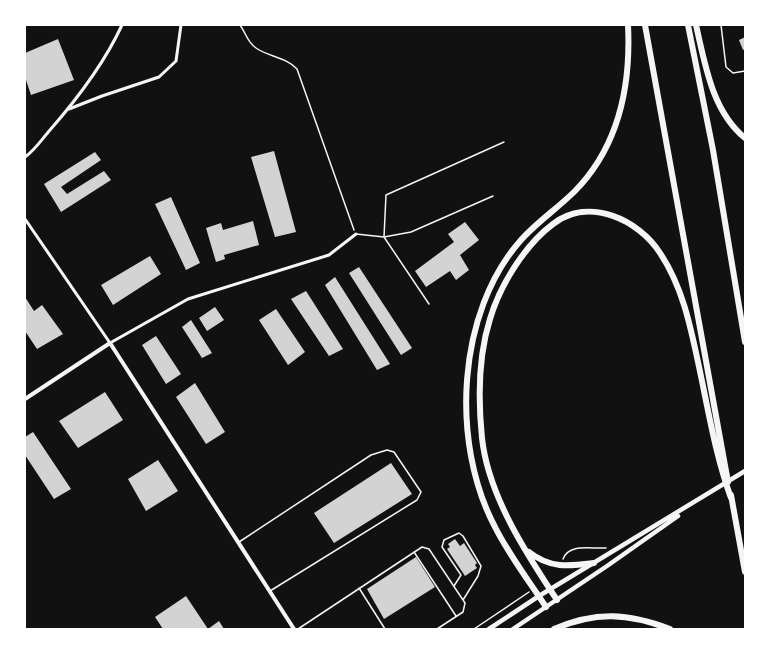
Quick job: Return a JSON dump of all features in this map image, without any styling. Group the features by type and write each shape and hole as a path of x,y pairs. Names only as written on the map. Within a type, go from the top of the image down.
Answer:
{"highway":[{"path":"546,607 494,527 480,490 470,445 466,409 469,360 478,317 498,271 522,239 575,191 589,175 611,140 626,84 630,56 628,25"},
{"path":"645,25 745,572"},
{"path":"688,25 713,150 745,342"},
{"path":"696,25 705,66 716,97 726,116 745,138"},
{"path":"557,600 525,549 508,518 493,483 482,440 480,402 481,361 490,319 508,276 531,246 554,223 577,213 598,212 609,214 619,217 632,225 659,252 672,274 683,300 691,329 721,470 731,498"},
{"path":"525,549 537,558 549,564 563,567 594,563"},
{"path":"554,629 572,621 599,615 640,619 670,629"}],"main road":[{"path":"489,629 539,596 745,471"},
{"path":"513,629 709,494"}],"street":[{"path":"25,157 68,110 96,72 122,25"},
{"path":"68,110 102,96 160,77 176,61 181,25"},
{"path":"25,218 110,343 294,629"},
{"path":"25,399 110,343 188,298 329,255 356,234"}],"lane":[{"path":"429,304 384,237 386,195 504,142"},
{"path":"356,234 384,237 411,232 493,196"},
{"path":"239,542 372,455 387,450 394,452 421,492 417,500 270,591"},
{"path":"454,586 461,575 442,547 444,540 459,533 463,536 481,566 478,576 463,600"},
{"path":"298,629 422,547 429,549 463,600 465,608 438,629"},
{"path":"414,552 456,616"},
{"path":"359,588 385,629"}],"path":[{"path":"240,25 248,40 256,48 290,62 297,69 356,234"},
{"path":"721,25 726,67 733,73 745,71"}],"building":[{"path":"745,37 745,49 743,50 739,40"},
{"path":"58,39 74,80 31,95 25,77 25,53"},
{"path":"274,151 296,232 275,237 251,157"},
{"path":"95,152 101,160 61,187 67,194 104,171 111,180 61,212 44,184"},
{"path":"171,197 200,263 186,270 155,204"},
{"path":"253,221 259,245 224,255 225,259 216,262 206,228 221,223 223,230"},
{"path":"465,222 479,240 460,255 469,270 456,280 450,271 426,287 415,271 454,242 448,234"},
{"path":"150,256 161,274 113,305 101,285"},
{"path":"359,267 412,348 401,355 349,273"},
{"path":"335,277 390,364 377,370 325,285"},
{"path":"306,291 343,349 329,356 291,299"},
{"path":"25,297 34,311 42,305 63,334 37,349 25,331"},
{"path":"215,307 224,320 207,331 199,318"},
{"path":"276,309 305,352 288,365 259,320"},
{"path":"191,320 212,353 202,358 182,327"},
{"path":"156,336 181,374 166,384 142,345"},
{"path":"195,383 225,432 206,444 176,397"},
{"path":"105,392 123,420 78,448 59,421"},
{"path":"33,432 71,489 54,499 25,455 25,437"},
{"path":"158,460 178,491 146,511 128,479"},
{"path":"391,463 412,494 334,543 314,513"},
{"path":"455,539 460,546 464,543 477,563 475,565 477,568 465,576 447,549 450,547 448,544"},
{"path":"416,557 435,587 384,619 367,589"},
{"path":"186,596 208,629 163,629 155,617"},
{"path":"219,621 224,629 208,629"}]}
